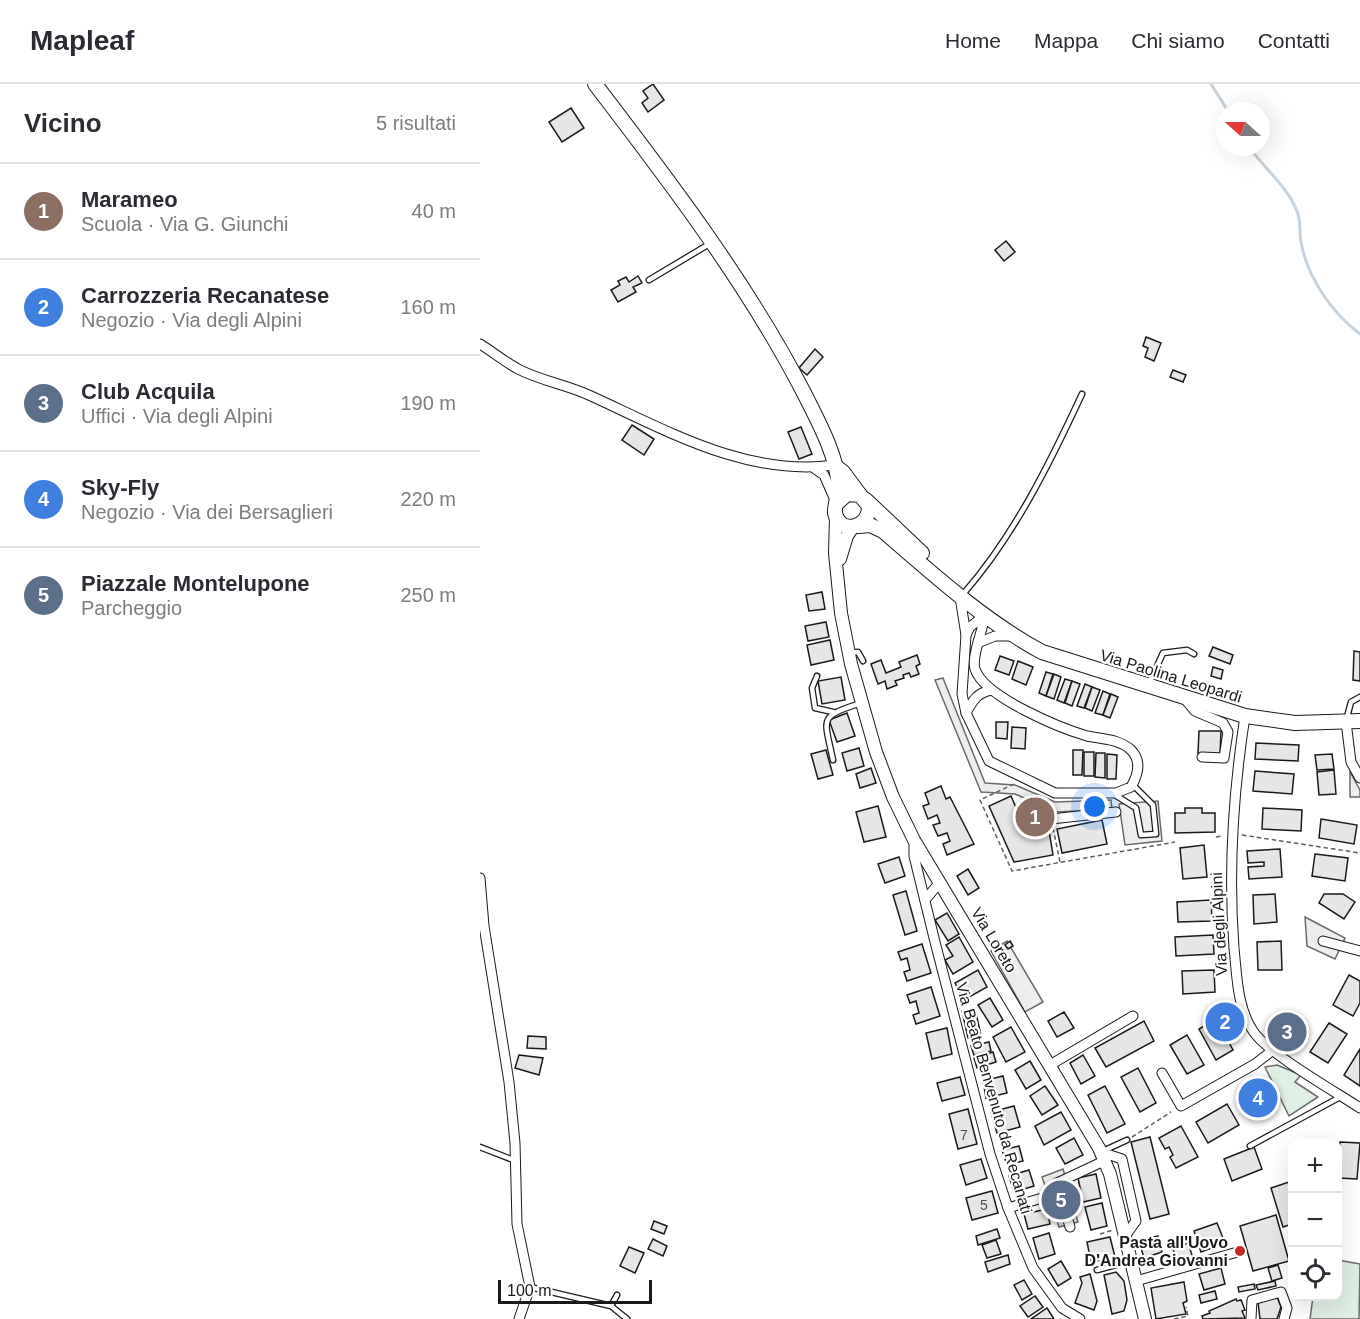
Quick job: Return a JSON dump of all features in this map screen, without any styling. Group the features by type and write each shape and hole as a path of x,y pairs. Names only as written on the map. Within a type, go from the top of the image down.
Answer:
{"main road":[{"path":"595,84 746,293 796,378 818,422 834,465 839,491 836,508 843,525 856,526 869,514 863,497 847,494 836,508"},
{"name":"Via Paolina Leopardi","path":"834,465 962,595"},
{"name":"Via Paolina Leopardi","path":"856,526 876,527 883,531 1013,636 1051,656 1245,716 1295,723 1353,722"}],"street":[{"path":"480,344 516,368 589,395 687,442 740,459 814,468 834,465"},
{"path":"814,468 825,475 831,485 836,508"},
{"name":"Via Loreto","path":"836,508 835,553 842,613 861,703 876,752 893,796 914,840 1103,1156 1145,1319"},
{"name":"Via Loreto","path":"838,569 843,546 856,526"},
{"path":"962,595 966,635 962,670 966,712 981,750 989,761 1055,793 1112,794 1126,790 1132,784 1138,767 1137,757 1130,748 1118,742 1061,727 992,690 975,669 974,656 980,642 985,615"},
{"path":"966,635 970,627 985,615"},
{"path":"980,642 995,636 1013,636"},
{"path":"966,712 980,693 992,690"},
{"path":"1183,697 1195,711 1206,718 1223,723 1228,732 1224,758 1202,757"},
{"name":"Via degli Alpini","path":"1245,716 1231,834 1230,896 1237,984 1243,1012 1254,1033 1273,1050 1360,1108"},
{"path":"1353,722 1351,762 1360,778"},
{"path":"1027,808 1051,819 1116,813"},
{"name":"Via Beato Benvenuto da Recanati","path":"914,840 914,856 925,900 990,1154 1008,1208 1033,1268 1062,1308 1080,1319"},
{"path":"480,878 484,926 508,1082 516,1161 518,1224 530,1287 519,1319"},
{"path":"925,900 940,882"},
{"path":"1323,941 1360,951"},
{"path":"1050,1065 1133,1016"},
{"path":"1162,1074 1181,1106 1255,1064 1273,1050"},
{"path":"1008,1208 1049,1196 1057,1183 1103,1156"},
{"path":"1057,1183 1070,1227"},
{"path":"1136,1281 1234,1253"},
{"path":"1251,1319 1252,1300 1281,1292 1287,1308 1284,1319"}],"lane":[{"path":"649,280 711,242"},
{"path":"962,595 983,571 1008,534 1082,394"},
{"path":"1148,687 1163,653 1187,650 1194,654"},
{"path":"849,653 858,652 862,661"},
{"path":"817,676 812,688 815,708 833,712 861,703"},
{"path":"1353,722 1351,702 1360,697"},
{"path":"833,712 825,724 833,759"},
{"path":"1112,794 1136,808 1141,835 1156,834 1153,805 1132,784"},
{"path":"1250,1146 1342,1096"},
{"path":"1103,1156 1126,1140"},
{"path":"480,1147 516,1161"},
{"path":"1097,1270 1131,1261"},
{"path":"530,1287 611,1306 627,1319"},
{"path":"611,1306 617,1294"}],"path":[{"path":"1003,789 980,800 1012,871 1175,842"},
{"path":"1051,819 1060,863"},
{"path":"1216,837 1231,834 1360,853"},
{"path":"1126,1140 1181,1106"},
{"path":"1100,1234 1124,1231"},
{"path":"1174,1319 1188,1316 1186,1307"}],"green space":[{"path":"1277,1065 1301,1075 1295,1082 1318,1097 1289,1116 1265,1067"},
{"path":"1342,1261 1360,1264 1359,1319 1310,1319 1312,1301 1342,1301"}],"shaded area":[{"path":"943,678 985,783 1015,785 1055,802 1111,800 1112,809 1056,812 1015,794 981,792 935,680"},
{"path":"1350,772 1360,790 1360,797 1350,797"},
{"path":"1158,801 1162,841 1125,845 1119,804"},
{"path":"1305,917 1345,938 1335,959 1307,946"},
{"path":"1007,941 1043,1002 1025,1012 991,951"},
{"path":"1063,1169 1078,1222 1059,1227 1042,1177"}],"building":[{"path":"653,84 664,100 648,112 642,103 648,98 643,91"},
{"path":"571,108 584,128 562,142 549,122"},
{"path":"1006,241 1015,252 1004,261 995,250"},
{"path":"638,276 642,283 633,287 636,292 618,302 611,290 620,285 618,281 626,277 629,282"},
{"path":"1146,337 1161,343 1154,361 1145,357 1148,348 1143,346"},
{"path":"815,349 823,357 807,375 799,368"},
{"path":"1173,370 1186,375 1183,382 1170,377"},
{"path":"632,425 654,439 644,455 622,440"},
{"path":"801,427 812,454 799,459 788,432"},
{"path":"822,592 825,609 809,611 806,595"},
{"path":"826,622 829,637 808,641 805,626"},
{"path":"830,640 834,660 811,665 807,645"},
{"path":"1213,647 1233,655 1230,664 1209,656"},
{"path":"1354,651 1360,652 1360,681 1353,680"},
{"path":"917,655 920,664 916,666 919,674 911,677 909,673 903,675 904,678 895,681 897,685 887,689 885,681 878,684 871,664 881,660 886,673 901,667 899,662"},
{"path":"1000,656 1014,661 1009,675 995,670"},
{"path":"1018,661 1033,667 1026,685 1012,679"},
{"path":"1213,667 1223,670 1221,679 1211,676"},
{"path":"1046,672 1053,674 1046,696 1039,693"},
{"path":"1054,674 1061,677 1054,699 1046,696"},
{"path":"841,677 845,700 822,704 818,681"},
{"path":"1065,679 1072,681 1064,703 1057,700"},
{"path":"1072,681 1080,684 1072,706 1065,703"},
{"path":"1085,684 1092,687 1084,708 1077,706"},
{"path":"1092,687 1100,690 1092,711 1085,708"},
{"path":"1103,691 1110,694 1103,715 1095,713"},
{"path":"1111,694 1118,697 1110,718 1103,715"},
{"path":"847,713 855,736 837,742 829,720"},
{"path":"996,722 1008,722 1007,739 996,738"},
{"path":"1012,727 1026,728 1025,749 1011,748"},
{"path":"1199,731 1221,731 1220,755 1198,754"},
{"path":"1256,743 1299,745 1298,761 1255,759"},
{"path":"859,748 864,766 847,771 842,753"},
{"path":"826,750 833,775 818,779 811,754"},
{"path":"1073,750 1083,750 1082,775 1073,775"},
{"path":"1084,752 1094,752 1094,776 1084,776"},
{"path":"1096,753 1105,753 1105,778 1095,777"},
{"path":"1107,754 1117,755 1116,779 1107,779"},
{"path":"1332,754 1334,769 1317,770 1315,755"},
{"path":"871,768 876,783 860,788 856,774"},
{"path":"1334,770 1336,794 1319,795 1317,772"},
{"path":"1255,771 1294,774 1292,794 1253,791"},
{"path":"941,786 946,799 950,797 974,844 947,855 943,844 950,841 947,833 938,836 933,825 940,823 937,815 928,819 923,806 929,804 925,793"},
{"path":"1011,796 1028,835 1049,831 1053,855 1014,862 989,806"},
{"path":"878,806 886,837 864,842 856,812"},
{"path":"1185,808 1202,808 1202,813 1215,813 1215,832 1175,833 1175,813 1185,813"},
{"path":"1263,808 1302,810 1301,831 1262,829"},
{"path":"1321,819 1357,825 1354,844 1319,838"},
{"path":"1102,820 1107,844 1062,853 1057,829"},
{"path":"1204,845 1207,877 1183,879 1180,848"},
{"path":"1280,849 1282,877 1249,879 1248,867 1264,866 1264,862 1248,863 1247,851"},
{"path":"1315,854 1348,858 1345,881 1312,876"},
{"path":"899,857 905,876 885,883 878,864"},
{"path":"968,869 979,888 968,895 957,876"},
{"path":"906,891 917,931 905,935 893,895"},
{"path":"1275,894 1277,922 1254,924 1253,895"},
{"path":"1324,894 1343,894 1355,902 1344,919 1319,903"},
{"path":"1211,900 1212,921 1178,922 1177,902"},
{"path":"947,913 959,934 948,941 935,920"},
{"path":"1213,935 1214,954 1176,956 1175,937"},
{"path":"959,937 973,962 953,974 945,960 953,956 946,945"},
{"path":"1010,941 1013,946 1008,949 1005,945"},
{"path":"1281,941 1282,970 1258,970 1257,942"},
{"path":"922,944 931,973 907,981 904,972 910,970 907,958 901,960 898,952"},
{"path":"978,970 987,987 964,1000 955,983"},
{"path":"1214,970 1215,992 1183,994 1182,971"},
{"path":"1349,975 1360,981 1360,1003 1353,1016 1333,1005"},
{"path":"931,987 940,1016 916,1024 913,1015 919,1013 916,1001 910,1003 907,995"},
{"path":"990,998 1003,1020 992,1027 978,1005"},
{"path":"975,1008 981,1036 968,1038 962,1011"},
{"path":"1064,1012 1074,1028 1057,1037 1048,1021"},
{"path":"1216,1019 1233,1050 1216,1060 1199,1029"},
{"path":"1144,1021 1154,1041 1106,1067 1095,1048"},
{"path":"1329,1023 1347,1034 1328,1063 1310,1052"},
{"path":"1011,1027 1025,1052 1006,1062 993,1037"},
{"path":"947,1028 952,1054 932,1059 926,1033"},
{"path":"1187,1035 1204,1065 1187,1074 1170,1045"},
{"path":"528,1036 546,1037 546,1049 527,1048"},
{"path":"989,1042 991,1051 974,1055 971,1046"},
{"path":"1360,1049 1360,1086 1344,1075"},
{"path":"993,1052 996,1062 977,1068 974,1058"},
{"path":"519,1055 543,1058 539,1075 515,1068"},
{"path":"1083,1055 1095,1076 1081,1084 1070,1063"},
{"path":"1030,1061 1041,1080 1026,1089 1015,1070"},
{"path":"1138,1068 1156,1103 1140,1112 1121,1077"},
{"path":"1003,1076 1007,1093 986,1098 983,1081"},
{"path":"960,1077 965,1095 942,1101 937,1083"},
{"path":"1268,1080 1279,1100 1248,1116 1237,1097"},
{"path":"1045,1086 1058,1105 1042,1115 1030,1096"},
{"path":"1105,1086 1125,1124 1107,1133 1088,1095"},
{"path":"1227,1104 1239,1125 1208,1143 1196,1122"},
{"path":"1014,1106 1020,1127 997,1133 991,1112"},
{"path":"968,1109 977,1144 958,1149 949,1114"},
{"path":"1061,1112 1071,1130 1044,1145 1035,1126"},
{"path":"1181,1126 1198,1157 1176,1168 1170,1157 1173,1155 1169,1147 1165,1149 1159,1138"},
{"path":"1150,1137 1169,1214 1150,1219 1131,1142"},
{"path":"1074,1138 1083,1155 1065,1164 1056,1148"},
{"path":"1342,1142 1360,1143 1357,1179 1342,1178"},
{"path":"1019,1146 1023,1161 1007,1165 1002,1150"},
{"path":"1254,1147 1262,1169 1232,1181 1224,1159"},
{"path":"981,1159 987,1178 966,1185 960,1165"},
{"path":"1029,1170 1034,1186 1014,1192 1009,1176"},
{"path":"1096,1174 1101,1198 1083,1202 1078,1178"},
{"path":"1288,1182 1288,1225 1283,1227 1271,1188"},
{"path":"992,1191 998,1213 972,1220 966,1198"},
{"path":"1102,1203 1107,1226 1091,1230 1085,1207"},
{"path":"1047,1209 1050,1224 1028,1229 1024,1214"},
{"path":"1276,1215 1288,1261 1253,1271 1240,1226"},
{"path":"654,1221 667,1226 664,1234 651,1229"},
{"path":"1217,1223 1225,1243 1201,1252 1194,1231"},
{"path":"997,1229 1000,1238 978,1245 976,1236"},
{"path":"1049,1233 1055,1254 1039,1259 1033,1238"},
{"path":"1158,1236 1162,1252 1144,1258 1139,1241"},
{"path":"1110,1237 1115,1257 1091,1262 1087,1242"},
{"path":"653,1239 667,1246 663,1256 648,1249"},
{"path":"996,1240 1001,1254 987,1258 982,1245"},
{"path":"1188,1243 1193,1258 1178,1264 1173,1249"},
{"path":"629,1247 644,1253 635,1273 620,1266"},
{"path":"1008,1255 1010,1264 988,1272 985,1262"},
{"path":"1061,1261 1071,1278 1058,1286 1048,1269"},
{"path":"1278,1265 1282,1278 1272,1281 1268,1268"},
{"path":"1221,1268 1225,1284 1204,1290 1199,1274"},
{"path":"1116,1272 1124,1281 1127,1300 1124,1311 1112,1314 1104,1275"},
{"path":"1090,1274 1097,1301 1094,1310 1075,1303 1082,1283 1080,1277"},
{"path":"1024,1280 1032,1294 1022,1300 1014,1285"},
{"path":"1275,1281 1276,1286 1258,1290 1256,1285"},
{"path":"1184,1282 1187,1301 1183,1303 1186,1314 1156,1319 1151,1288"},
{"path":"1254,1284 1255,1289 1239,1292 1238,1287"},
{"path":"1215,1291 1217,1299 1201,1303 1199,1295"},
{"path":"1035,1296 1043,1307 1028,1317 1020,1306"},
{"path":"1277,1297 1281,1307 1277,1319 1260,1319 1258,1302"},
{"path":"1236,1299 1241,1300 1245,1318 1203,1319 1202,1316 1210,1313 1209,1311"},
{"path":"1047,1308 1054,1319 1031,1319"}],"waterway":[{"path":"1211,84 1222,102"},
{"path":"1257,156 1283,187 1294,205 1299,217 1300,239 1304,255 1315,281 1340,316 1360,334"}],"place":[{"name":"Marameo","path":"1035,817"},
{"name":"Carrozzeria Recanatese","path":"1225,1022"},
{"name":"Club Acquila","path":"1287,1032"},
{"name":"Sky-Fly","path":"1258,1098"},
{"name":"Piazzale Montelupone","path":"1061,1200"},
{"name":"Pasta all'Uovo D'Andrea Giovanni","path":"1240,1251"}]}
